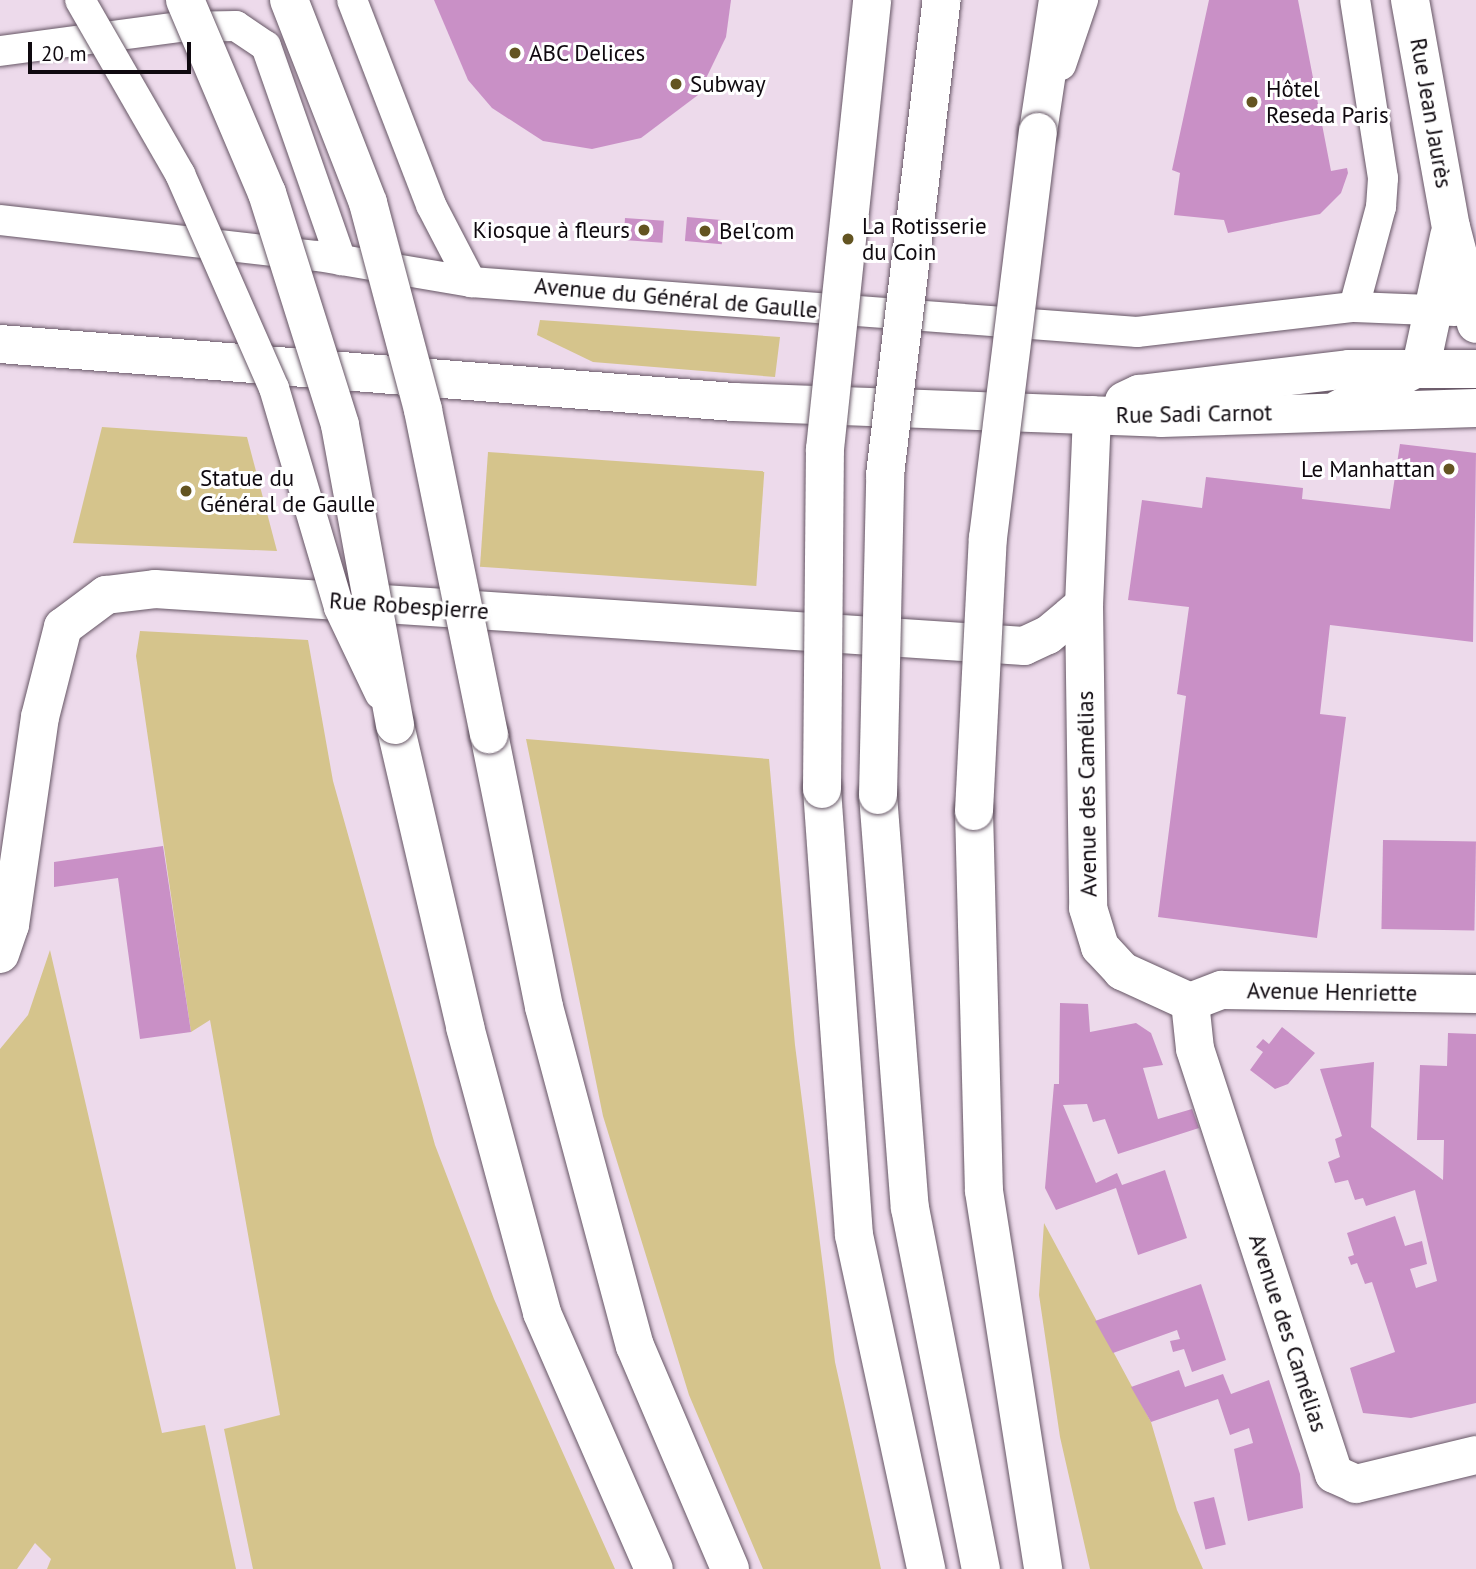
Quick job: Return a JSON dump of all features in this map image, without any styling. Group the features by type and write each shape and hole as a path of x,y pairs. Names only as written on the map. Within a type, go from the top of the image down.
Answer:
{"main road":[{"path":"185,0 267,193 340,425 395,725 465,1027 542,1313 654,1569"},
{"path":"289,0 368,202 423,410 544,1007 635,1346 730,1569"},
{"path":"872,0 825,449 822,789 855,1235 926,1569"},
{"path":"942,0 885,475 878,795 910,1208 981,1569"},
{"path":"1043,1569 984,1191 974,811 988,538 1038,132 1058,0"},
{"name":"Rue Jean Jaurès","path":"1410,0 1451,227 1475,316"},
{"name":"Rue Jean Jaurès","path":"1421,366 1451,227"},
{"path":"0,344 734,402 1092,415"},
{"path":"1339,408 1421,366"},
{"name":"Rue Sadi Carnot","path":"1092,415 1139,394 1349,369 1421,366 1476,369"},
{"name":"Rue Sadi Carnot","path":"1092,415 1161,418 1339,408 1476,408"},
{"name":"Avenue des Camélias","path":"1092,415 1084,605 1088,908 1100,947 1122,971 1190,1002 1195,1049 1335,1474 1356,1484 1476,1455"},
{"name":"Rue Robespierre","path":"0,954 10,925 40,717 63,627 106,595 155,589 1024,646 1048,635 1084,605"},
{"name":"Avenue Henriette","path":"1190,1002 1222,990 1476,994"}],"lane":[{"path":"80,0 180,174 274,388 339,608 395,725"},
{"path":"352,0 431,205 471,282"},
{"path":"1038,132 1083,0"},
{"path":"1355,0 1383,178 1381,207 1354,307 1433,309 1475,316"},
{"path":"0,51 180,27 236,26 266,46 341,260"},
{"name":"Avenue du Général de Gaulle","path":"0,220 341,260 471,282 1137,332 1354,307"}],"shaded area":[{"path":"540,320 780,337 775,377 593,362 537,335"},
{"path":"102,427 247,437 277,551 73,543"},
{"path":"488,452 764,471 756,586 480,567"},
{"path":"140,631 308,640 333,781 435,1145 494,1299 615,1569 253,1569 224,1429 280,1415 210,1020 191,1032 136,656"},
{"path":"526,739 769,759 795,1045 835,1362 881,1569 763,1569 689,1395 603,1116"},
{"path":"50,950 162,1433 205,1425 236,1569 47,1569 51,1559 35,1543 17,1569 0,1569 0,1049 28,1015"},
{"path":"1044,1223 1151,1422 1177,1510 1203,1569 1090,1569 1060,1437 1039,1295"}],"building":[{"path":"434,0 731,0 726,37 698,95 641,138 592,149 543,141 492,108 468,80"},
{"name":"Hôtel Reseda Paris","path":"1209,0 1298,0 1331,171 1347,168 1348,173 1341,193 1320,214 1228,233 1224,220 1174,215 1180,173 1172,170"},
{"name":"Bel'com","path":"687,217 724,220 722,244 685,241"},
{"name":"Kiosque à fleurs","path":"625,218 664,221 662,243 623,240"},
{"path":"1400,444 1476,453 1473,642 1330,625 1320,714 1346,717 1317,938 1158,917 1186,696 1177,694 1189,607 1128,600 1142,500 1202,508 1206,477 1303,488 1302,499 1390,509"},
{"path":"1383,840 1476,842 1474,931 1381,929"},
{"path":"163,846 191,1032 140,1039 118,878 54,887 54,862"},
{"path":"1060,1003 1088,1004 1090,1032 1136,1023 1151,1033 1163,1065 1143,1068 1158,1119 1192,1109 1199,1128 1118,1154 1105,1119 1093,1122 1087,1104 1063,1105 1096,1183 1117,1173 1122,1185 1165,1170 1187,1238 1138,1255 1116,1188 1056,1210 1045,1188 1054,1084 1059,1084"},
{"path":"1282,1027 1315,1053 1288,1084 1275,1089 1250,1070 1263,1052 1256,1047 1263,1039 1269,1044"},
{"path":"1448,1033 1476,1034 1476,1403 1411,1418 1363,1413 1350,1368 1395,1352 1372,1282 1365,1284 1357,1263 1351,1265 1348,1257 1354,1255 1347,1233 1395,1216 1405,1246 1422,1241 1427,1264 1410,1269 1416,1288 1437,1281 1415,1190 1366,1206 1363,1198 1355,1200 1348,1180 1335,1183 1328,1162 1340,1157 1335,1139 1342,1136 1320,1069 1374,1062 1371,1127 1443,1180 1444,1140 1417,1140 1420,1065 1447,1066"},
{"path":"1201,1284 1226,1360 1192,1372 1184,1349 1173,1352 1170,1341 1180,1339 1177,1330 1113,1353 1095,1321"},
{"path":"1179,1370 1185,1387 1223,1374 1231,1394 1269,1380 1300,1474 1303,1508 1248,1521 1234,1449 1253,1443 1249,1428 1230,1435 1218,1399 1151,1422 1131,1387"},
{"path":"1214,1497 1226,1545 1205,1550 1194,1502"}],"place":[{"name":"ABC Delices","path":"515,53"},
{"name":"Subway","path":"676,84"},
{"name":"Hôtel Reseda Paris","path":"1252,102"},
{"name":"Kiosque à fleurs","path":"644,230"},
{"name":"Bel'com","path":"705,231"},
{"name":"La Rotisserie du Coin","path":"848,239"},
{"name":"Le Manhattan","path":"1449,469"},
{"name":"Statue du Général de Gaulle","path":"186,491"}]}
